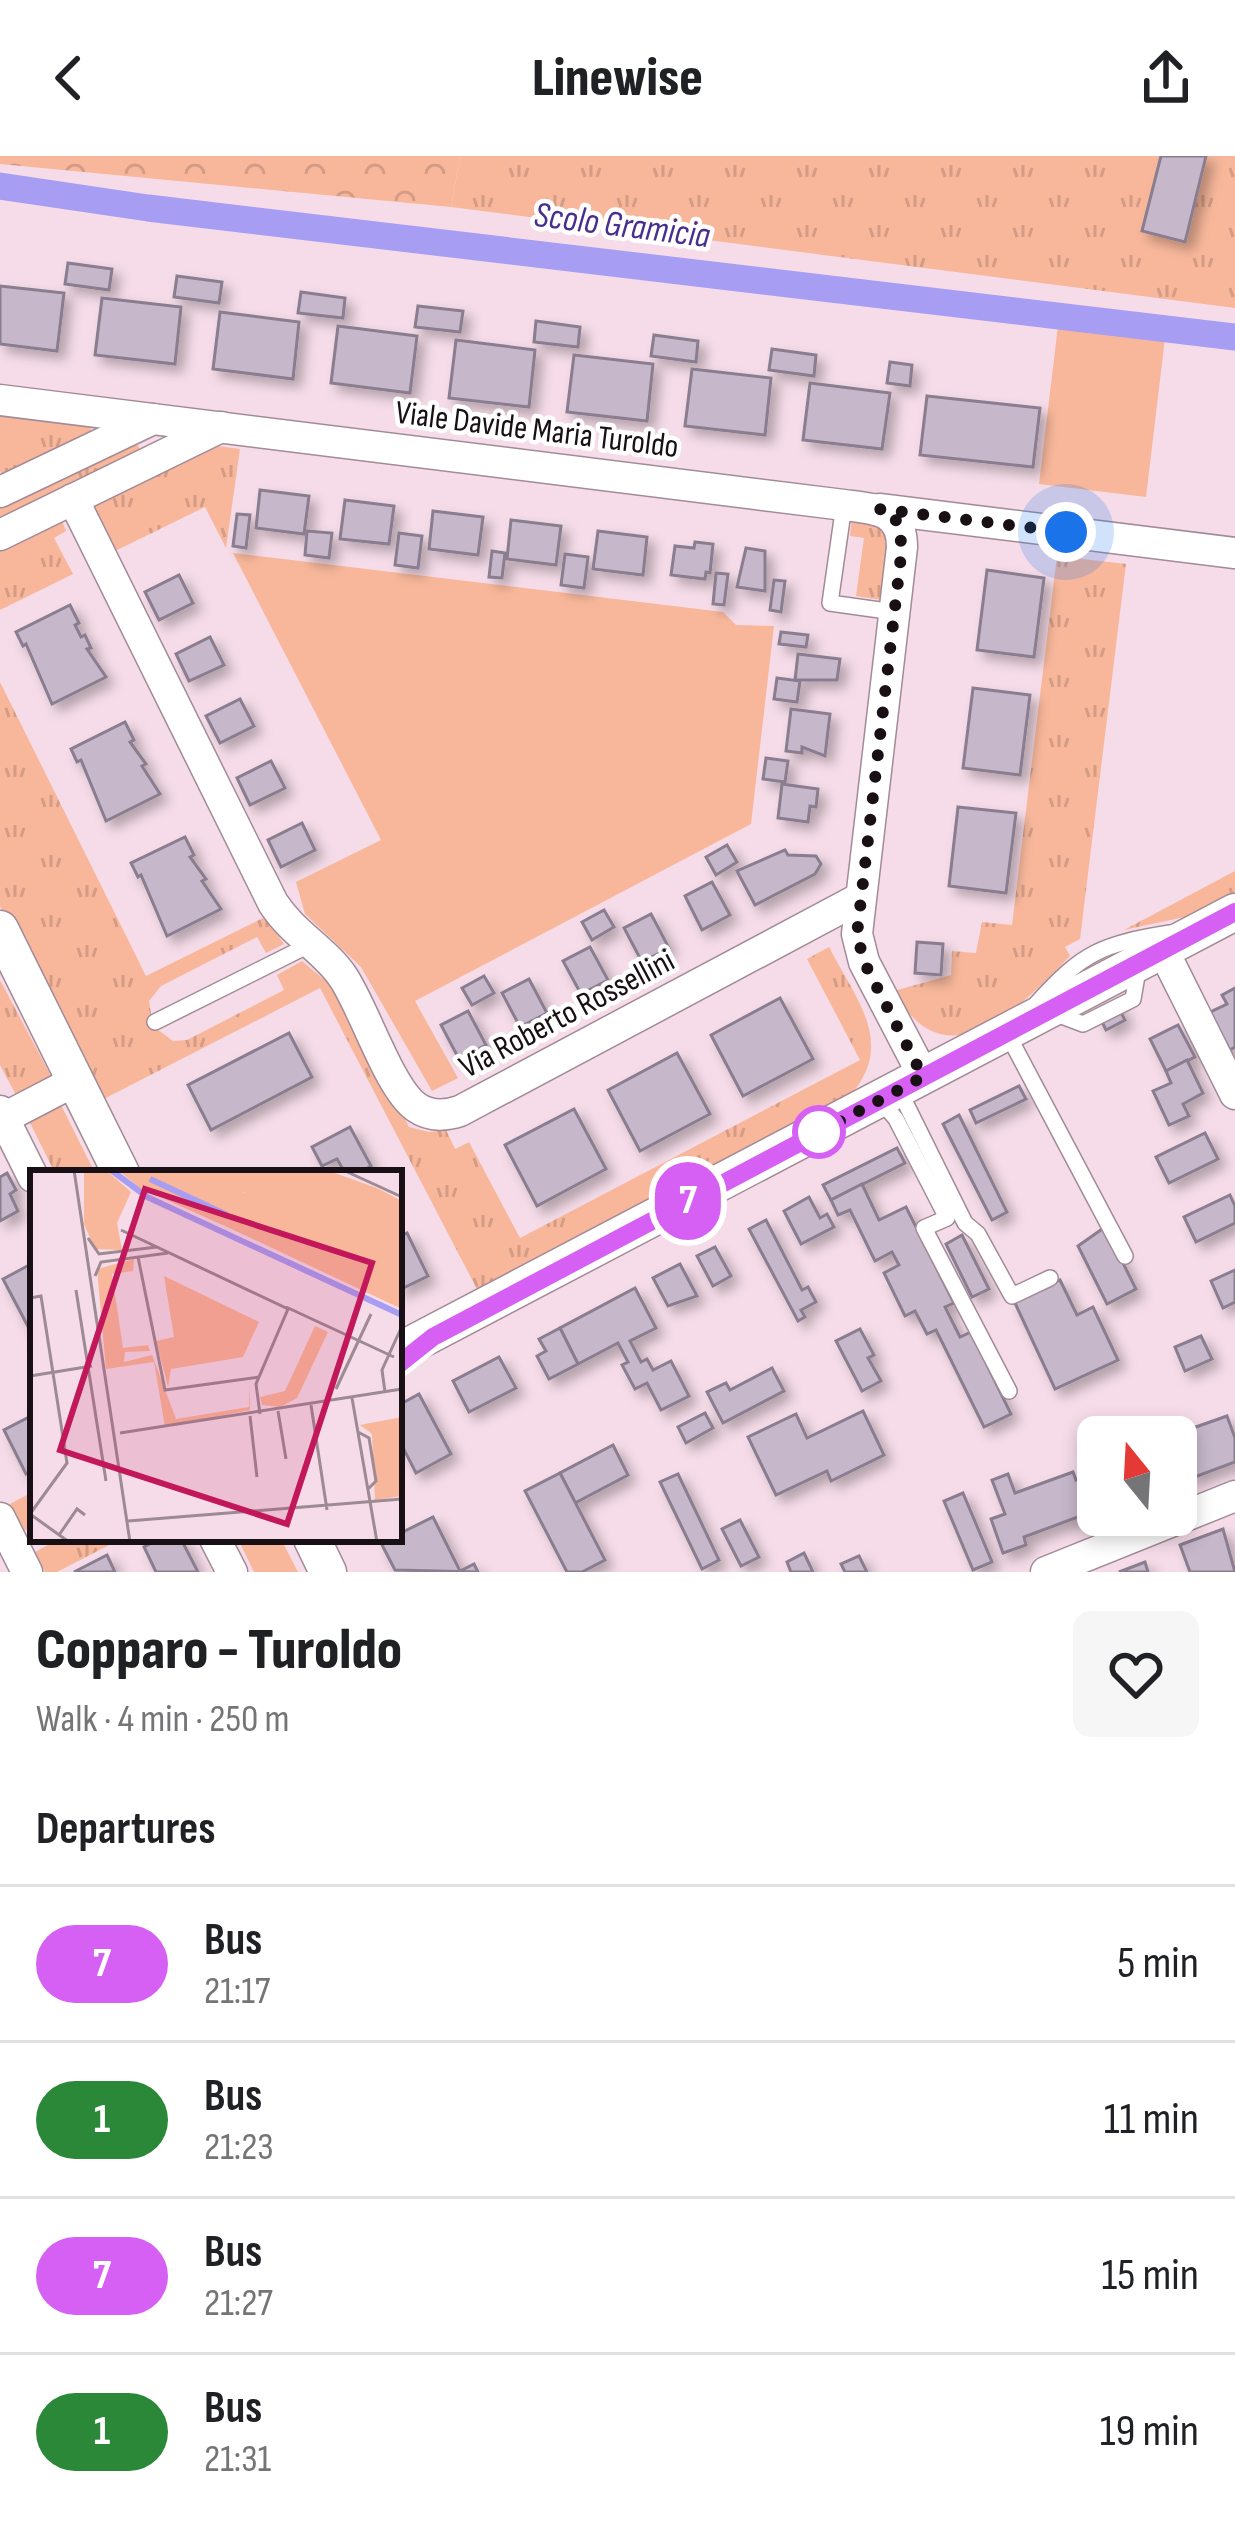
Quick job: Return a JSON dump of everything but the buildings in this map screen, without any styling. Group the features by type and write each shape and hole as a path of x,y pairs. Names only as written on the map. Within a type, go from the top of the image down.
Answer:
{"street":[{"name":"Viale Davide Maria Turoldo","path":"0,400 1235,553"},
{"path":"0,492 152,419"},
{"path":"0,535 221,427"},
{"name":"Via Roberto Rossellini","path":"73,499 273,903 345,980 409,1102 425,1112 460,1111 860,898"},
{"path":"879,509 892,516 902,536 857,934 901,1089"},
{"path":"416,1344 1222,919"},
{"path":"0,929 119,1170"},
{"path":"1151,956 1235,1094"},
{"path":"30,1171 1,1116 75,1082"},
{"path":"1046,1572 1235,1496"},
{"path":"217,1542 232,1572"},
{"path":"314,1542 329,1572"},
{"path":"323,1542 329,1572"}],"lane":[{"path":"844,505 830,603 894,612"},
{"path":"1125,1256 1011,1031 1070,967 1118,941 1222,919"},
{"path":"154,1022 308,945"},
{"path":"901,1089 964,1223 978,1234 1012,1295 1051,1278"},
{"path":"901,1089 896,1119 947,1218 924,1228 1009,1391"}],"green space":[{"path":"0,156 460,156 451,207 0,164"},
{"path":"460,156 1235,156 1235,308 451,207"},
{"path":"1058,326 1165,338 1146,497 1039,484"},
{"path":"0,409 88,423 93,434 5,481 0,471"},
{"path":"133,436 142,453 0,523 0,501"},
{"path":"210,445 240,449 226,548 205,507 113,552 94,513 97,497"},
{"path":"59,513 66,531 54,538 73,574 0,610 0,543"},
{"path":"852,516 879,520 889,539 882,600 856,596 864,538 850,536"},
{"path":"233,553 723,612 736,625 774,626 751,824 415,1001 458,1078 432,1091 361,967 305,914 296,882 381,840"},
{"path":"1057,556 1126,564 1080,939 1065,947 1070,956 1007,1014 960,1035 937,1033 915,1019 894,991 951,975 952,951 976,953 982,922 1012,925"},
{"path":"0,682 146,976 265,917 284,944 266,953 257,937 161,986 149,1001 153,1026 173,1041 187,1040 284,990 277,975 302,961 340,993 409,1127 446,1130 455,1149 469,1142 520,1238 860,1060 807,959 829,947 868,1025 869,1062 860,1082 844,1102 479,1293 320,988 98,1102 0,906"},
{"path":"1235,871 1235,896 1203,913 1124,930"},
{"path":"0,980 51,1076 16,1095 0,1065"},
{"path":"61,1105 94,1170 54,1170 29,1121"},
{"path":"30,1494 30,1528 20,1533 6,1506"},
{"path":"53,1542 115,1542 57,1572 45,1572 35,1552"},
{"path":"239,1542 283,1542 298,1572 254,1572"}],"waterway":[{"name":"Scolo Gramicia","path":"0,186 148,208 1235,337"}],"bus line":[{"name":"7","path":"402,1362 433,1337 1235,912"}],"route":[{"path":"819,1132 801,1142 923,1077 864,962 857,934 902,547 897,521 879,509 1066,532"}]}
